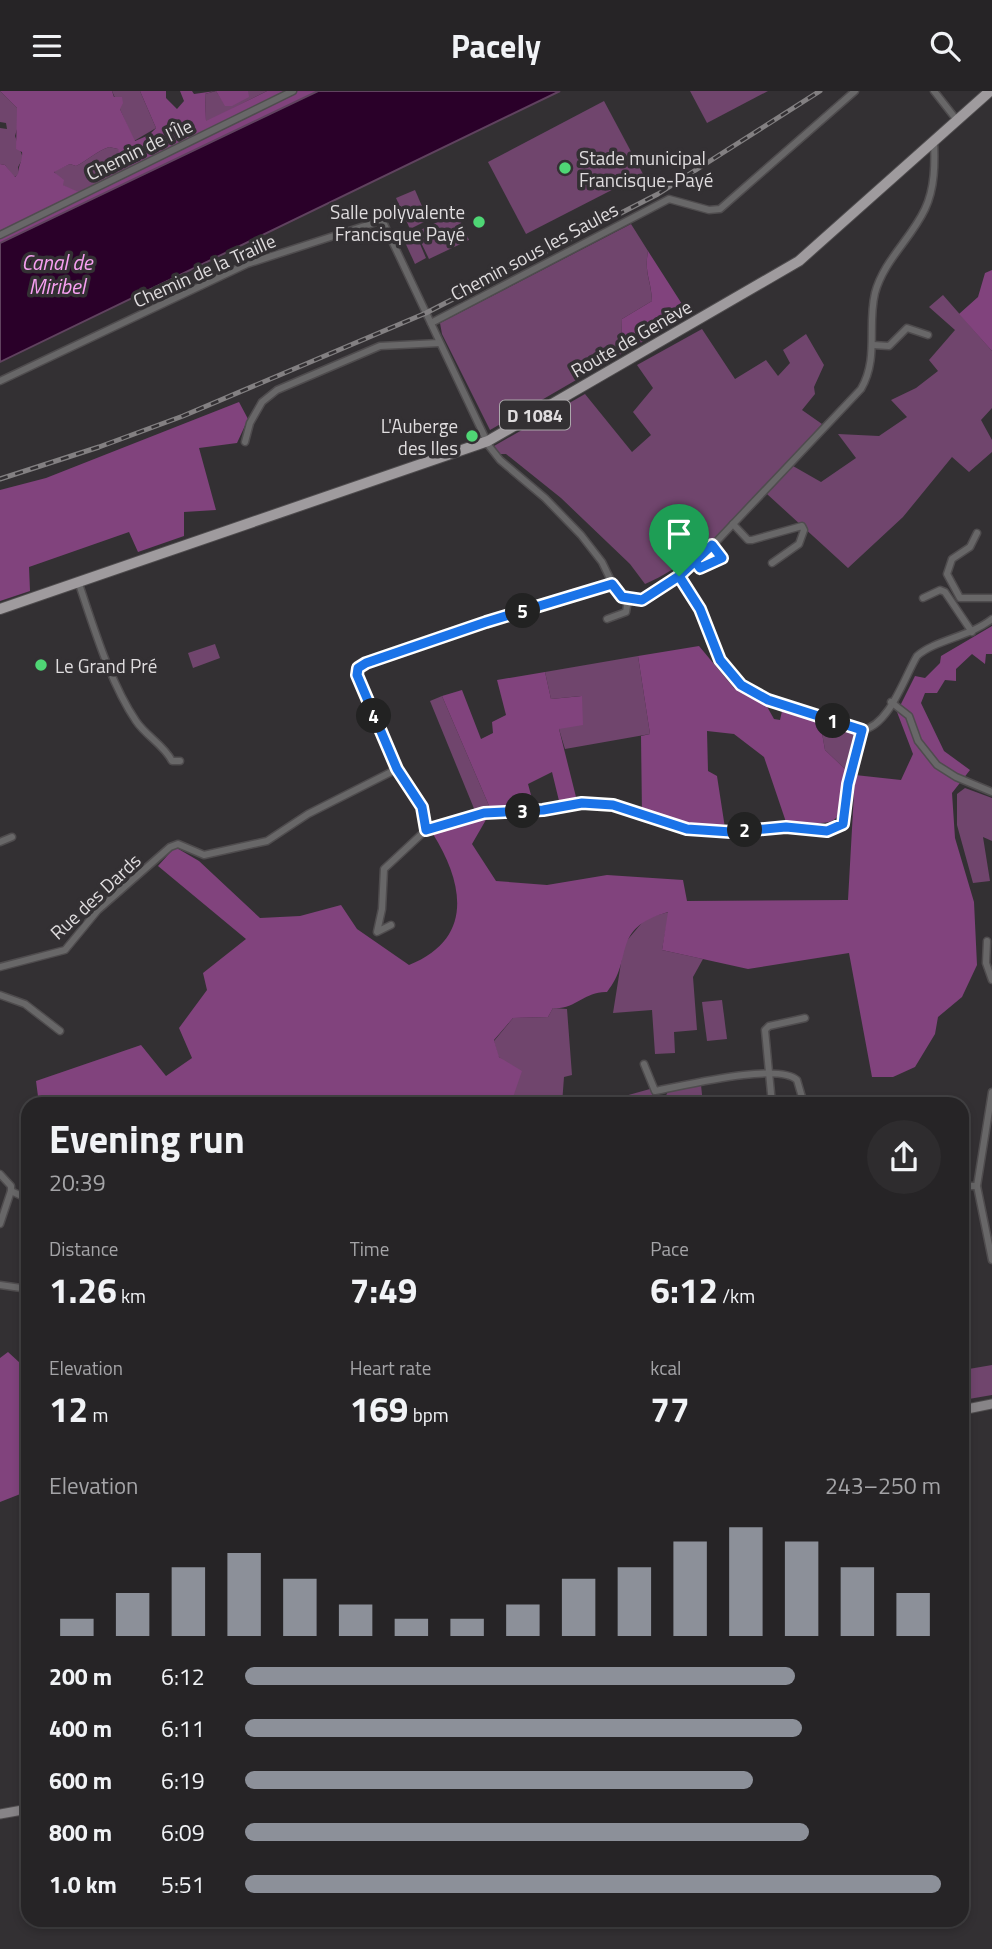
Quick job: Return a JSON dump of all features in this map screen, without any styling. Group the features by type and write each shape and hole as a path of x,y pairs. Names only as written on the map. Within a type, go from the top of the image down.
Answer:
{"main road":[{"name":"Route de Genève","path":"78,581 488,441 792,266 933,139 991,92"},
{"name":"D 1084","path":"0,609 78,581"}],"street":[{"name":"Chemin de l'Île","path":"0,235 293,91"},
{"name":"Chemin sous les Saules","path":"431,323 669,199 709,210 720,209 855,91"},
{"path":"934,91 956,119"},
{"path":"607,619 626,612 628,600 642,600 679,576 733,524 861,389 871,369 873,305 880,279 929,198 935,161 933,139"},
{"name":"Chemin de la Traille","path":"0,381 247,264 380,221 384,224 439,343 500,460 562,514 601,562 617,593 628,600"},
{"path":"873,345 889,346 907,328 928,335"},
{"path":"245,442 250,422 262,402 277,390 380,346 439,343"},
{"path":"733,524 748,540 802,526 804,530 799,544 772,563"},
{"path":"977,533 970,547 952,559 947,574 960,598 992,598"},
{"path":"695,561 700,568 720,560 722,558 712,545"},
{"path":"679,576 700,609 720,660 741,685 768,700 862,730 876,726 917,656 925,649 972,632 992,619"},
{"path":"78,581 92,624 129,709 143,730 172,761 180,761"},
{"path":"426,830 422,807 397,769 357,675 358,668 486,622 612,584"},
{"path":"923,598 940,590 945,592 972,632"},
{"path":"891,702 909,716 918,741 937,765 956,777 992,792"},
{"path":"391,925 377,932 382,909 384,869 426,830 484,813 599,803 687,829 836,829 843,824 847,814 848,784 862,730"},
{"name":"Rue des Dards","path":"0,967 65,950 98,910 170,847 178,844 204,855 267,841 308,814 397,769"},
{"path":"0,842 12,837"},
{"path":"987,941 986,963 992,980"},
{"path":"0,995 25,1004 60,1031"},
{"path":"771,1097 765,1030 769,1026 805,1018"},
{"path":"644,1064 655,1091 767,1073 792,1076 801,1097"},
{"path":"992,1092 978,1186 992,1260"},
{"path":"0,1174 11,1186 0,1224"},
{"path":"969,1186 978,1186"},
{"path":"11,1191 21,1196"},
{"path":"0,1285 21,1288"},
{"path":"969,1409 992,1404"},
{"path":"0,1814 21,1810"}],"shaded area":[{"path":"0,91 17,108 19,122 15,136 23,158 18,167 18,175 14,177 5,165 0,164 0,128 7,129 6,123 0,122"},
{"path":"0,91 112,91 114,97 122,97 120,109 135,141 149,135 156,128 140,91 166,91 166,98 177,109 184,101 180,91 192,91 194,94 215,91 205,94 206,121 267,91 320,91 0,249 0,164 5,165 15,177 22,158 22,152 16,149 17,108","holes":["109,147 118,149 121,159 134,167 81,193 63,185 64,180 54,172 70,164 76,166"]},
{"path":"112,91 140,91 156,128 134,141"},
{"path":"216,91 224,103 248,91 267,91 206,122 205,94"},
{"path":"216,91 248,91 249,97 232,106 225,106"},
{"path":"690,91 768,91 707,123"},
{"name":"Stade municipal Francisque-Payé","path":"604,101 643,174 526,234 488,162"},
{"path":"109,147 118,149 135,167 81,194 62,185 54,171 70,164 76,166"},
{"path":"415,190 428,220 410,229 396,198"},
{"path":"457,213 469,240 429,259 416,232"},
{"path":"631,224 648,251 647,271 652,301 622,319 621,354 490,430 442,334 440,323"},
{"path":"415,232 426,258 415,264 403,238"},
{"path":"648,251 689,315 621,354 622,319 652,301 647,265"},
{"path":"992,270 992,351 959,314 978,297 985,273"},
{"path":"943,295 992,351 992,408 981,420 992,440 992,452 969,472 952,457 903,517 848,568 767,494 793,466 821,482 856,458 838,434 879,436 907,417 891,400 916,388 938,371 929,360 955,330 929,307"},
{"path":"702,329 735,379 766,360 778,376 790,363 783,350 806,334 824,365 814,387 815,394 802,410 822,424 719,534 696,554 645,584 630,564 561,498 506,454 500,454 494,446 585,394 632,452 651,435 633,412 653,388 637,365"},
{"path":"239,402 248,419 237,443 199,448 216,510 184,512 184,536 138,552 129,532 29,567 30,591 0,601 0,490 46,478"},
{"path":"992,626 992,654 986,654 985,664 972,654 956,669 956,681 945,680 937,693 925,693 921,703 944,751 970,770 952,793 955,838 974,902 977,965 962,997 938,1017 935,1034 915,1067 893,1077 872,1077 849,953 748,969 662,950 668,912 650,919 630,936 620,968 607,992 592,994 568,1006 553,1008 548,1017 513,1018 494,1040 499,1057 522,1071 513,1097 38,1097 36,1081 141,1045 166,1076 192,1058 179,1028 207,990 203,973 246,939 158,866 175,847 199,861 260,918 300,916 341,905 357,929 409,965 430,954 445,941 457,909 451,872 433,834 487,818 472,844 496,881 547,885 607,875 683,880 687,901 848,900 855,775 901,780 913,754 897,712 915,676 925,678 940,663 941,656"},
{"path":"215,644 220,658 193,668 188,653"},
{"path":"699,646 734,688 765,703 774,719 780,720 782,711 820,722 825,750 845,769 842,802 836,818 819,823 786,822 764,757 734,734 707,731 708,771 717,776 725,828 686,826 642,814 641,736 650,734 638,656"},
{"path":"638,656 650,734 565,749 559,729 581,696 551,699 545,672"},
{"path":"545,672 551,699 582,696 583,725 559,729 577,801 560,805 552,772 528,784 534,806 490,808 442,696 462,690 481,739 493,733 492,722 506,715 497,680"},
{"path":"442,696 490,808 475,811 430,701"},
{"path":"820,722 854,733 845,769 825,750"},
{"path":"965,788 992,798 992,841 983,837 990,881 973,883 957,825 957,794"},
{"path":"669,912 662,950 703,959 693,977 697,1030 674,1032 675,1053 655,1054 652,1010 613,1013 624,944 646,918"},
{"path":"722,1000 727,1039 707,1041 702,1002"},
{"path":"553,1008 567,1009 572,1075 564,1077 563,1097 511,1097 512,1068 498,1056 494,1041 513,1018 548,1017"},
{"path":"701,1085 702,1097 665,1097 669,1090"},
{"path":"650,1089 653,1097 621,1097"},
{"path":"8,1352 21,1363 21,1494 0,1502 0,1358"},
{"path":"992,1365 992,1395 969,1399 969,1369"}],"water":[{"name":"Canal de Miribel","path":"318,91 560,91 0,362 0,243"}],"railway":[{"path":"0,479 183,416 426,313 658,194 820,91"}],"place":[{"name":"Stade municipal Francisque-Payé","path":"565,168"},
{"name":"Salle polyvalente Francisque Payé","path":"479,222"},
{"name":"L'Auberge des Iles","path":"472,436"},
{"name":"Le Grand Pré","path":"41,665"}],"route":[{"path":"679,576 695,561 700,568 722,558 712,545 683,571 679,576 642,600 622,597 612,584 486,622 358,668 357,675 397,769 422,807 426,830 484,813 543,810 582,803 613,805 640,816 687,829 731,832 786,827 827,831 843,824 847,814 848,784 862,730 768,700 741,685 720,660 708,625 679,576"}]}
